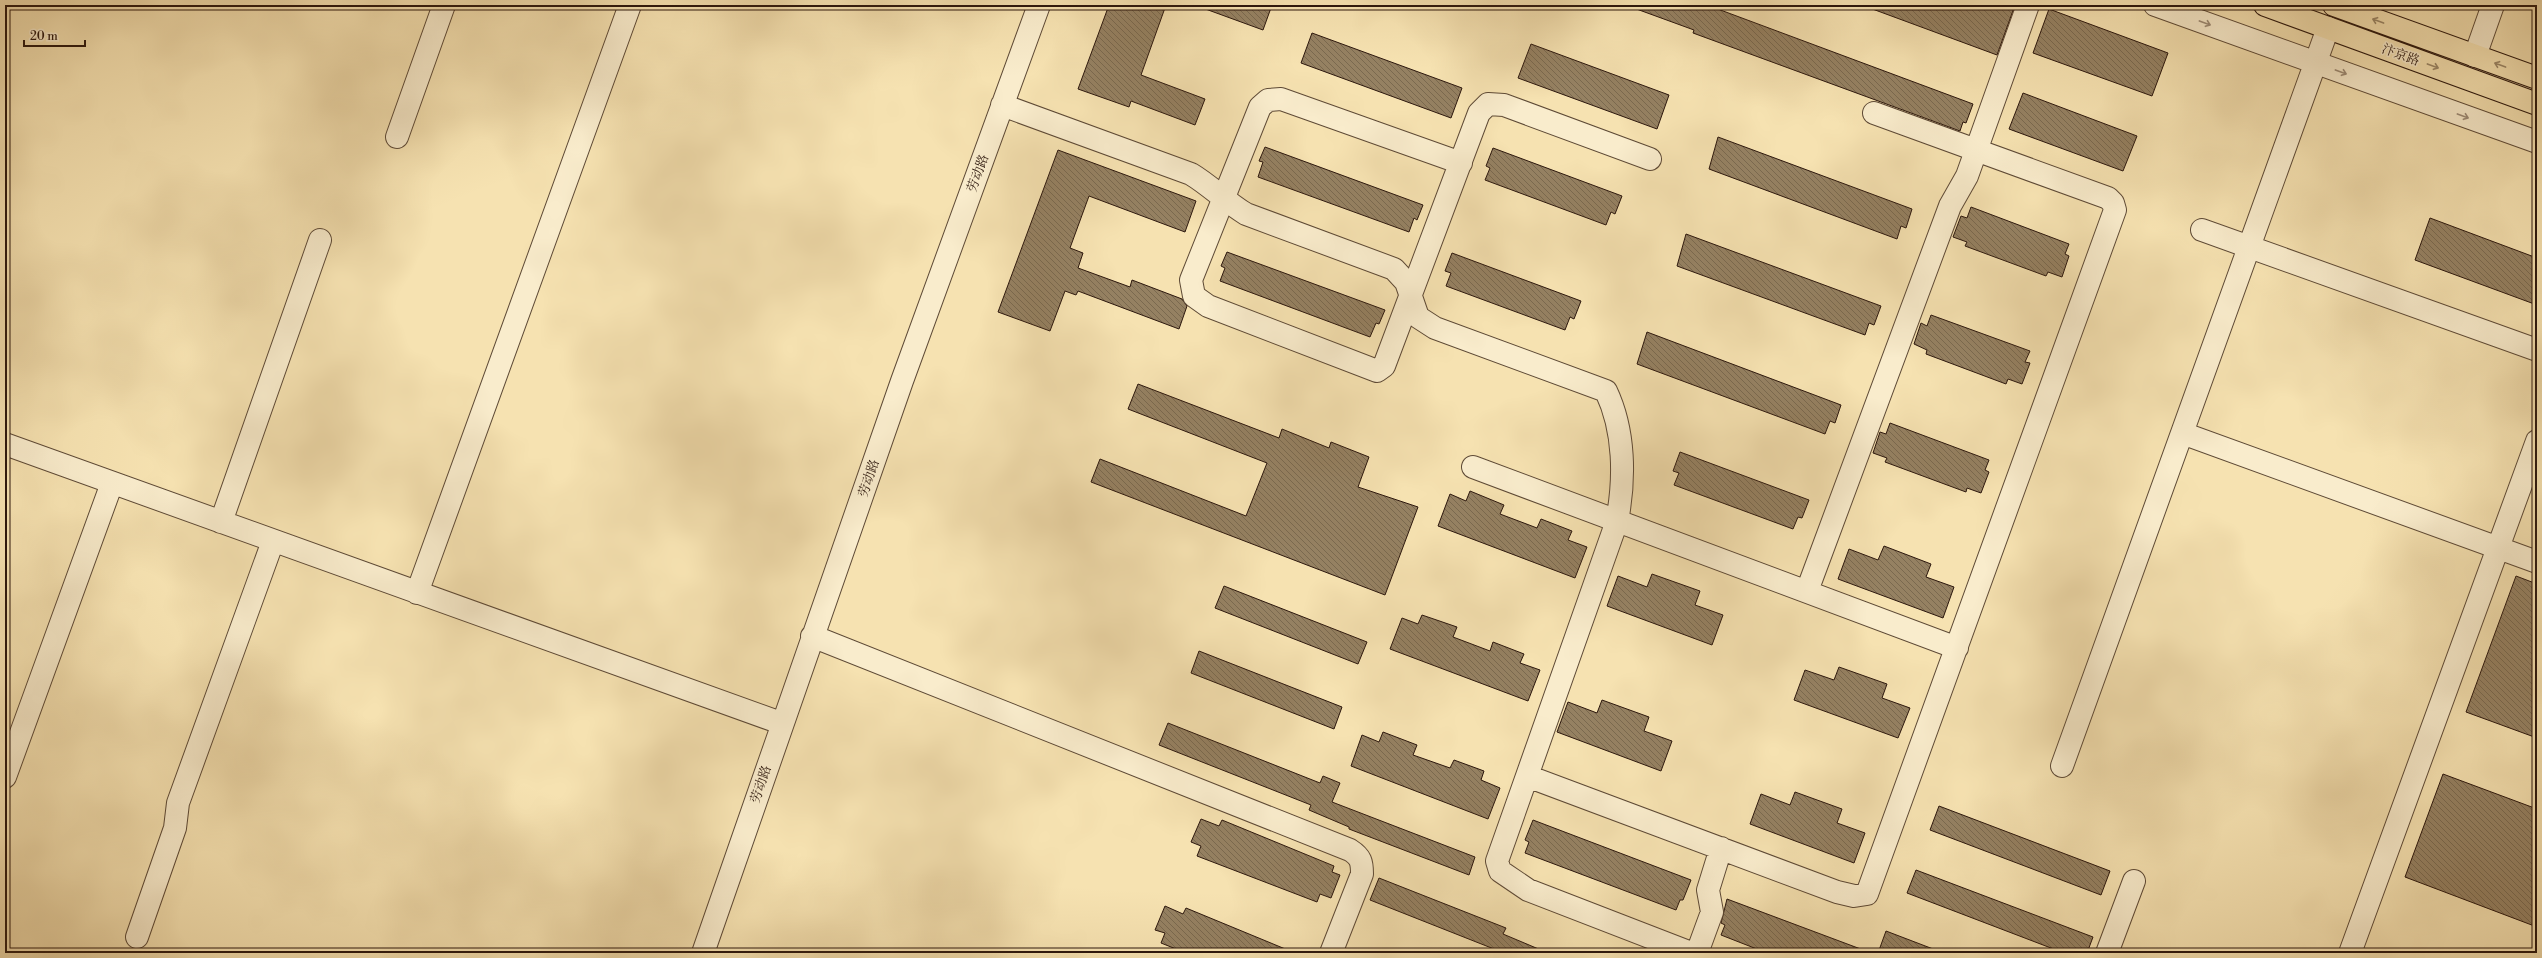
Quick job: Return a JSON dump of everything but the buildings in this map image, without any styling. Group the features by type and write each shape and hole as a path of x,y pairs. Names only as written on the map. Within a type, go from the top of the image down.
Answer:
{"main road":[{"name":"汴京路","path":"2265,5 2537,104"},
{"name":"汴京路","path":"2334,5 2537,78"}],"street":[{"path":"397,137 444,5"},
{"path":"417,593 630,5"},
{"name":"劳动路","path":"708,950 781,723 1039,5"},
{"path":"1807,591 1950,206 1967,176 2028,5"},
{"path":"2156,5 2537,142"},
{"path":"2475,56 2493,5"},
{"path":"2062,766 2328,28"},
{"path":"1460,163 1281,100 1268,100 1260,107 1191,280 1194,296 1208,306 1377,371 1384,366 1479,113 1488,104 1504,104 1650,159"},
{"path":"1002,105 1191,174 1211,186 1223,198 1246,214 1394,270 1406,282 1418,317 1435,328 1606,391 1618,424 1621,451 1622,496 1618,521 1497,861 1500,871 1528,890 1691,953"},
{"path":"1528,776 1837,892 1854,896 1868,894 2114,210 2113,203 2108,198 1874,113"},
{"path":"2202,230 2537,350"},
{"path":"221,522 320,240"},
{"path":"2182,434 2537,562"},
{"path":"2350,953 2537,441"},
{"path":"5,444 781,723"},
{"path":"1473,467 1957,648"},
{"path":"5,777 112,483"},
{"path":"137,936 175,828 178,803 273,541"},
{"path":"812,636 1350,850 1357,855 1362,862 1362,874 1331,953"},
{"path":"1697,953 1712,912 1709,885 1721,848"},
{"path":"2107,953 2134,880"}]}
